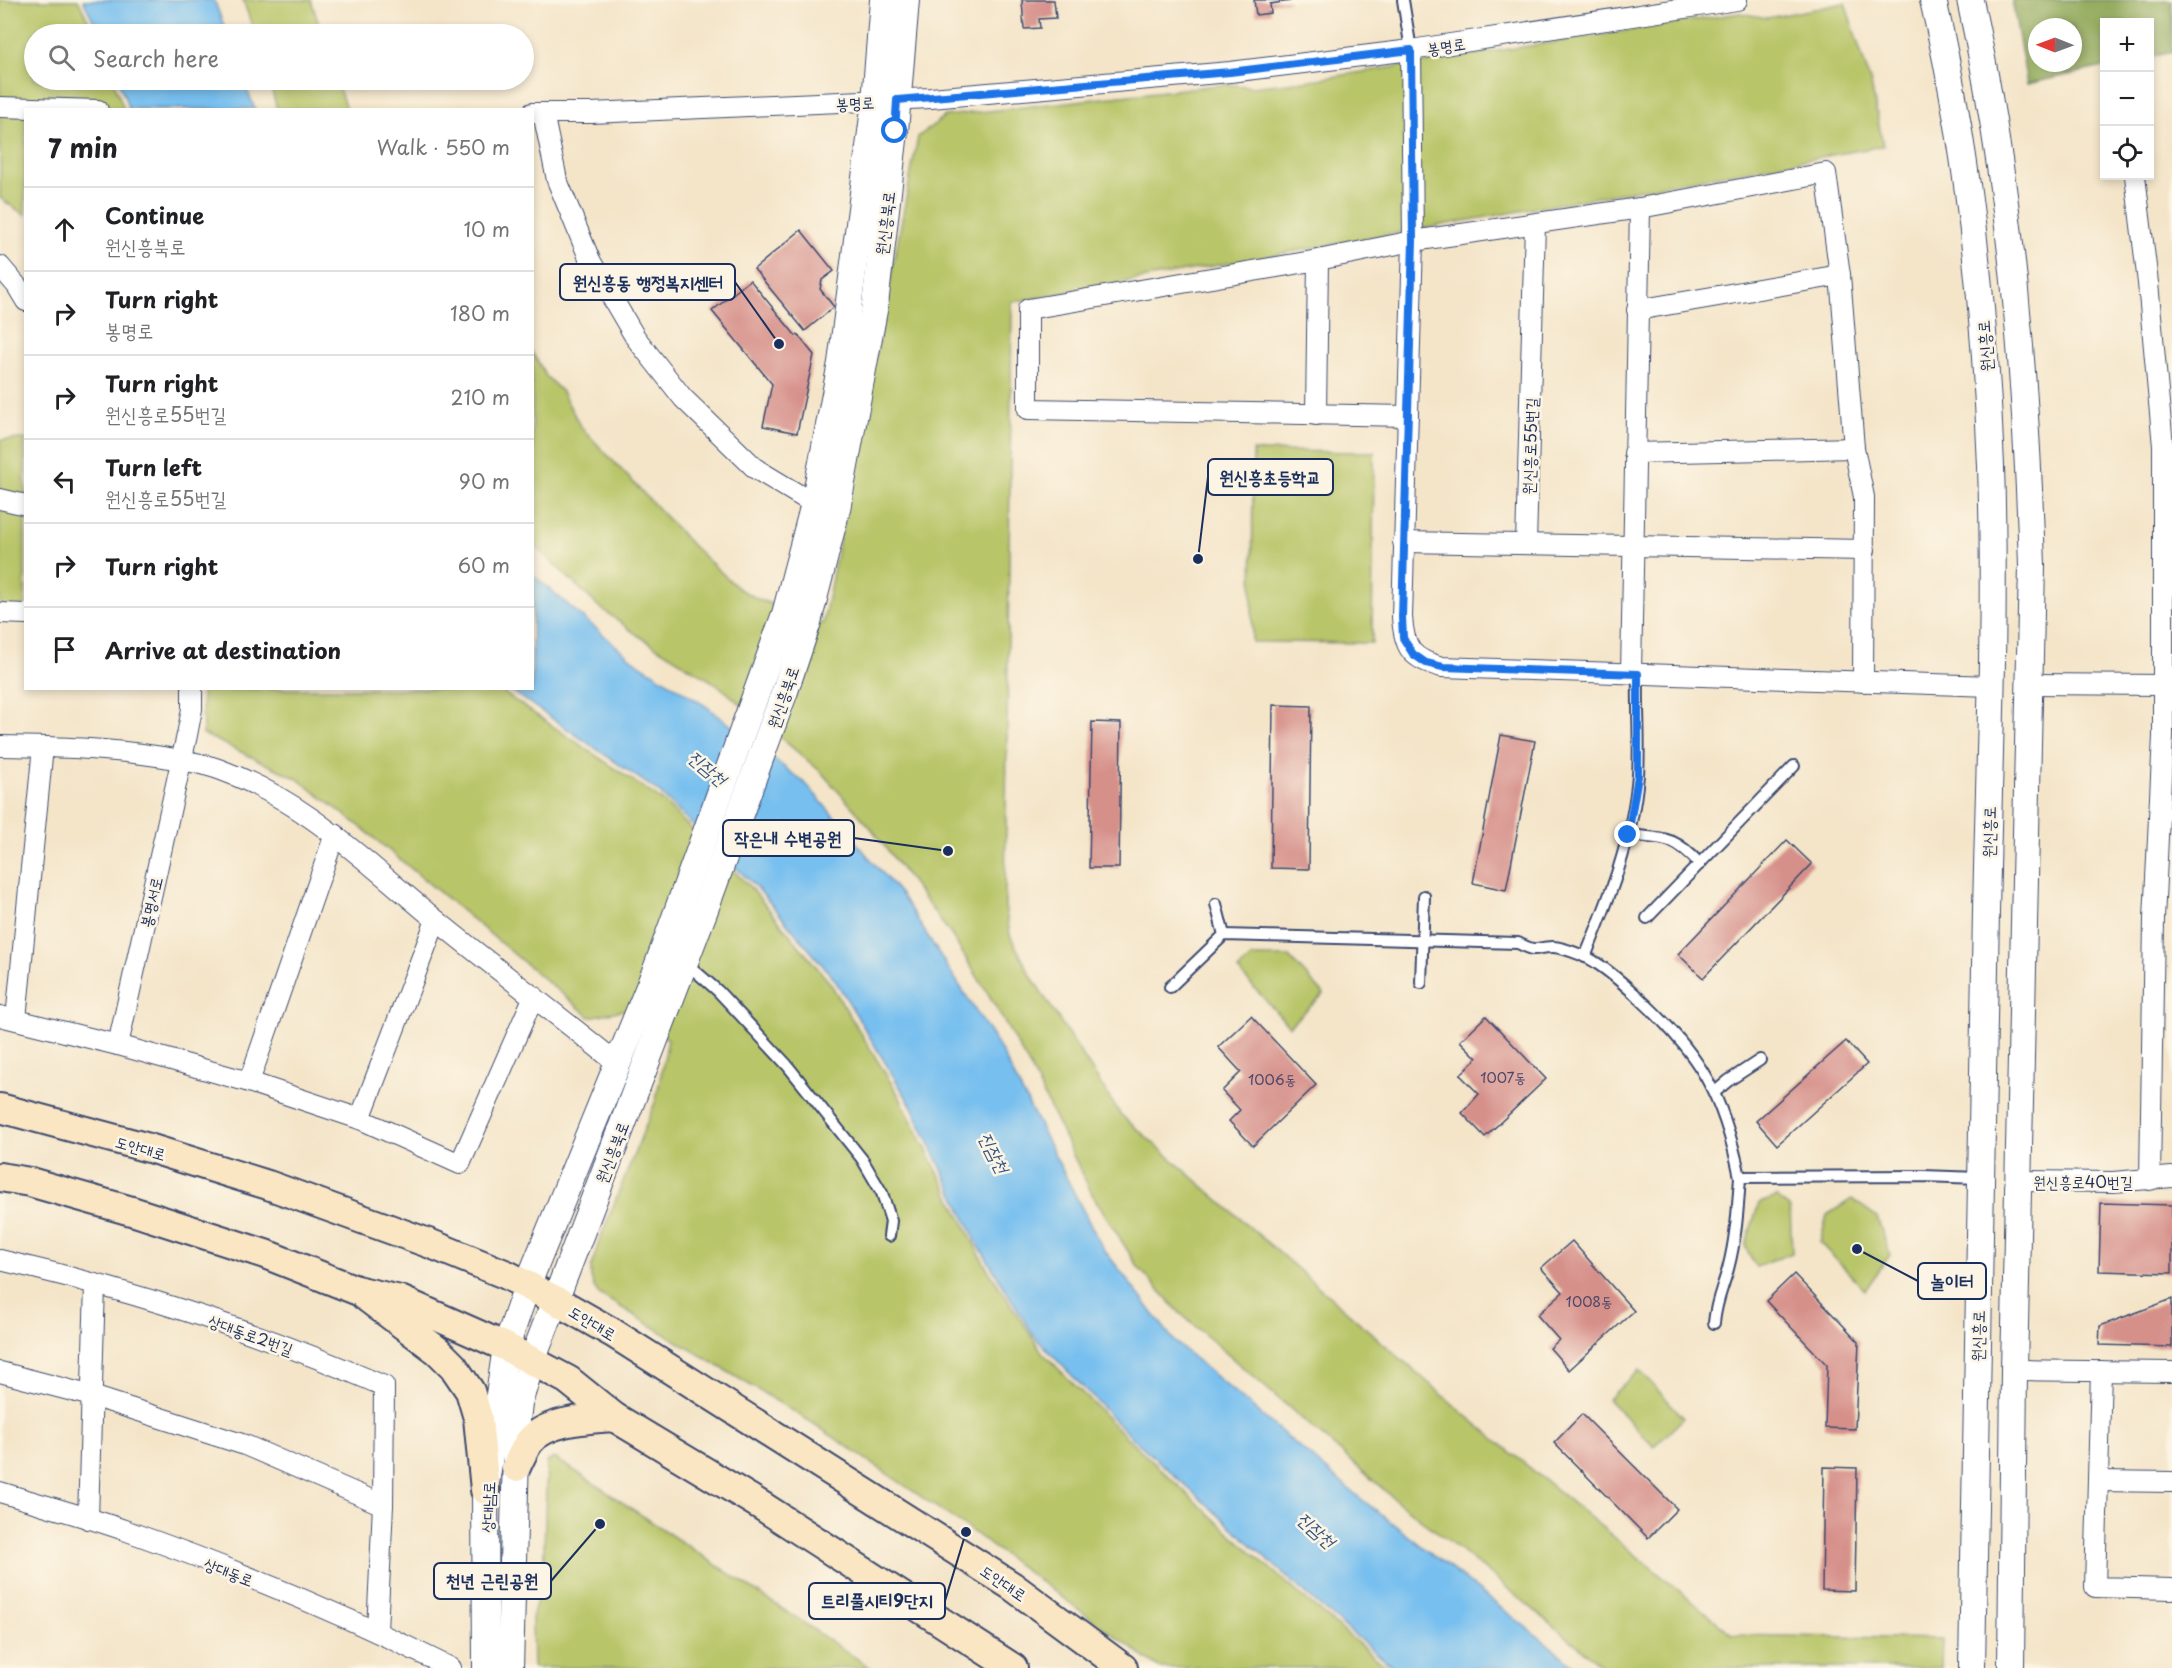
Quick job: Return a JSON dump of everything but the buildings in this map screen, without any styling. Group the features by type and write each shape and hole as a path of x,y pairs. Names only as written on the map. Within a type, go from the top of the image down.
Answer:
{"main road":[{"name":"도안대로","path":"0,1108 149,1148 268,1185 431,1244 507,1275 555,1300 642,1352 1012,1586 1122,1668"},
{"path":"0,1177 30,1182 265,1254 356,1290 400,1300 506,1347 568,1380 614,1417 762,1506 1013,1668"},
{"path":"356,1290 438,1351 453,1366 470,1391 478,1418 486,1490"},
{"path":"516,1467 530,1440 547,1428 576,1420 614,1417"}],"street":[{"name":"원신흥북로","path":"532,1361 704,912 808,622 837,509 875,305 886,101 883,0"},
{"name":"원신흥북로","path":"506,1347 527,1286 618,1064 682,897 785,614 814,504 906,0"},
{"name":"봉명로","path":"814,504 756,469 683,398 635,337 590,260 557,180 538,113 591,114 886,101 1230,72 1411,50 1737,0"},
{"name":"원신흥로","path":"1933,0 1960,145 1978,264 1991,469 1991,686 1972,1668"},
{"path":"1970,0 1997,154 2015,279 2029,462 2032,566 2014,1370 2011,1668"},
{"path":"1411,50 1413,241 1403,542 1403,638 1413,654 1426,663 1443,667 1991,686"},
{"path":"0,107 34,108"},
{"path":"1408,416 1028,409 1028,309 1318,260 1413,241 1640,208 1826,173 1840,275 1854,448 1864,497 1863,682"},
{"name":"원신흥로40번길","path":"2018,1181 2150,1180 2154,919 2163,736 2163,446 2148,284 2135,180"},
{"path":"1634,674 1632,545 1640,208"},
{"name":"원신흥로55번길","path":"1526,544 1535,225"},
{"path":"1316,415 1318,260"},
{"path":"0,266 24,298"},
{"path":"1637,310 1840,275"},
{"path":"1634,453 1854,448"},
{"path":"0,499 24,505"},
{"path":"1403,542 1864,550"},
{"path":"0,613 24,614"},
{"path":"2030,684 2163,684"},
{"name":"봉명서로","path":"118,1045 182,760 192,709 192,690"},
{"path":"0,746 118,749 220,769 266,789 306,813 334,834 436,920 618,1064"},
{"path":"43,747 8,1017 249,1082 360,1119 460,1164 534,996"},
{"path":"249,1082 334,834"},
{"path":"360,1119 436,920"},
{"path":"2150,1180 2172,1177"},
{"name":"상대동로2번길","path":"0,1260 170,1305 333,1363 384,1386 383,1505 377,1631"},
{"path":"88,1519 95,1285"},
{"name":"상대남로","path":"486,1668 486,1490 506,1347"},
{"name":"상대남로","path":"510,1668 519,1403 532,1361"},
{"path":"2014,1370 2172,1372"},
{"path":"2100,1371 2095,1587 2172,1589"},
{"path":"0,1372 92,1396 245,1445 383,1505"},
{"path":"2098,1481 2172,1482"},
{"name":"상대동로","path":"0,1492 126,1531 199,1559 377,1631 451,1668"}],"lane":[{"path":"1403,0 1411,50"},
{"path":"1585,957 1608,900 1628,835 1638,776 1634,674"},
{"path":"1647,918 1794,766"},
{"path":"1628,835 1672,840 1686,849 1700,864"},
{"path":"1421,983 1424,896"},
{"path":"1216,904 1224,935"},
{"path":"1170,987 1224,935 1518,943 1533,951 1554,947 1585,957 1622,983 1676,1034 1697,1061 1715,1092 1734,1146 1740,1178 1737,1224 1728,1270 1716,1302 1714,1323"},
{"path":"684,961 718,991 787,1065 862,1159 882,1193 891,1221 890,1236"},
{"path":"1715,1092 1760,1060"},
{"path":"1740,1178 1923,1176 1980,1178"}],"green space":[{"path":"0,0 78,0 90,24 24,24 24,90 117,90 124,108 24,108 24,214 0,198"},
{"path":"243,0 311,0 319,24 251,24"},
{"path":"2012,0 2172,0 2172,52 2154,56 2154,18 2100,18 2100,68 2082,72 2082,18 2028,18 2028,72 2081,72 2027,84"},
{"path":"1845,3 1871,84 1883,146 1012,302 1005,906 1010,935 1031,976 1120,1114 1462,1412 1733,1635 1942,1639 1941,1668 1605,1668 1398,1502 1180,1313 1138,1267 1092,1194 1031,1069 990,997 952,936 871,828 820,771 718,685 637,635 598,606 534,545 534,355 546,376 562,392 581,427 695,548 739,589 758,599 823,624 918,137 945,116 1227,84 1252,87 1305,81 1740,13 1767,18"},
{"path":"272,90 339,90 346,108 277,108"},
{"path":"24,439 24,500 0,495 0,440"},
{"path":"1253,451 1374,452 1372,643 1252,642"},
{"path":"0,505 24,510 24,609 0,608"},
{"path":"202,690 499,690 663,801 752,889 830,983 898,1094 985,1265 1042,1352 1122,1433 1213,1518 1388,1668 1159,1668 967,1528 811,1422 599,1294 591,1278 591,1268 599,1241 656,1100 668,1039 623,1010 590,1017 362,828 296,778 203,734"},
{"path":"1252,957 1289,957 1324,994 1289,1026 1238,970"},
{"path":"1777,1197 1790,1208 1792,1253 1756,1267 1745,1246 1759,1203"},
{"path":"1852,1199 1877,1217 1890,1255 1865,1290 1820,1243 1827,1215"},
{"path":"1639,1370 1684,1418 1654,1447 1608,1399"},
{"path":"554,1458 871,1668 533,1668 532,1618 543,1579 547,1462"}],"water":[{"path":"83,0 214,0 223,24 95,24"},
{"path":"122,90 247,90 255,108 129,108"},
{"name":"진잠천","path":"534,576 633,660 706,706 807,785 902,896 999,1047 1102,1247 1175,1342 1356,1495 1576,1668 1394,1668 1315,1602 1126,1432 1034,1336 977,1243 911,1105 835,980 759,890 659,792 510,690 534,690"}],"place":[{"name":"원신흥동 행정복지센터","path":"779,344"},
{"name":"원신흥초등학교","path":"1198,559"},
{"name":"작은내 수변공원","path":"948,851"},
{"name":"놀이터","path":"1857,1249"},
{"name":"천년 근린공원","path":"600,1524"},
{"name":"트리풀시티9단지","path":"966,1532"}],"route":[{"path":"895,131 897,100 1230,72 1411,50 1413,241 1403,542 1403,638 1413,654 1426,663 1443,667 1638,674 1638,776 1628,835"}]}
